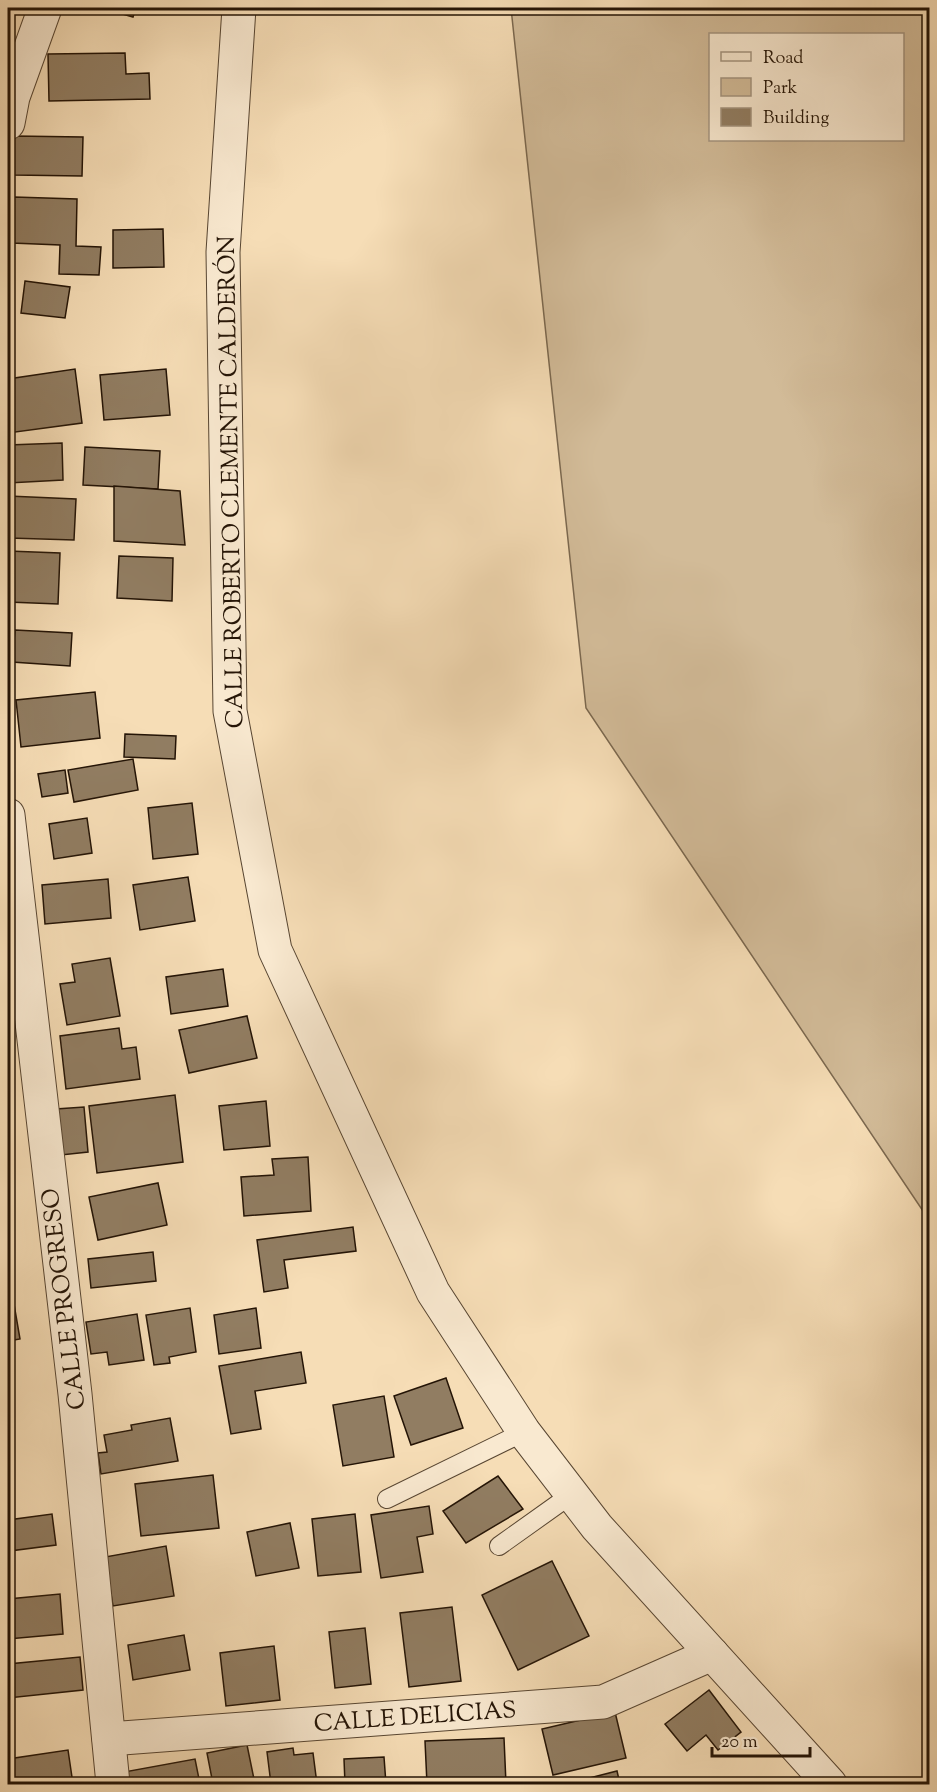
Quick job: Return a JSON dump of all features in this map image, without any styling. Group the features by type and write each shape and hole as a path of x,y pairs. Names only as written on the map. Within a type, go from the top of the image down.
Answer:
{"street":[{"path":"8,123 13,97 45,8"},
{"name":"CALLE ROBERTO CLEMENTE CALDERÓN","path":"239,8 223,252 230,711 275,950 433,1292 524,1432 597,1527 830,1785"},
{"name":"CALLE PROGRESO","path":"8,815 75,1394 113,1785"},
{"name":"CALLE DELICIAS","path":"110,1739 603,1702 712,1654"}],"lane":[{"path":"387,1499 524,1432"},
{"path":"498,1546 572,1494"}],"green space":[{"path":"511,8 929,8 929,1220 586,708"}],"building":[{"path":"102,8 136,8 133,17"},
{"path":"125,53 126,74 149,73 150,99 49,101 48,54"},
{"path":"14,136 83,137 82,176 13,175"},
{"path":"14,197 77,199 76,246 101,247 99,275 59,274 60,245 12,243"},
{"path":"163,229 164,267 113,268 113,230"},
{"path":"25,281 70,287 65,318 21,313"},
{"path":"75,369 82,423 8,433 8,379"},
{"path":"166,369 170,415 104,420 100,375"},
{"path":"62,443 63,480 8,483 8,445"},
{"path":"85,447 160,451 158,489 83,485"},
{"path":"114,486 180,491 185,545 114,541"},
{"path":"8,496 76,499 74,540 9,538"},
{"path":"8,551 60,553 58,604 8,602"},
{"path":"119,556 173,558 172,601 117,598"},
{"path":"15,630 72,633 70,666 12,662"},
{"path":"95,692 100,738 21,747 16,700"},
{"path":"125,734 176,736 175,759 124,757"},
{"path":"133,759 138,790 74,802 68,770"},
{"path":"65,770 68,793 42,797 38,774"},
{"path":"192,803 198,854 153,859 148,808"},
{"path":"87,818 92,853 54,859 49,824"},
{"path":"188,877 195,921 140,930 133,885"},
{"path":"108,879 111,918 45,924 42,885"},
{"path":"110,958 120,1016 67,1025 60,984 75,982 72,964"},
{"path":"223,969 228,1006 171,1014 166,977"},
{"path":"247,1016 257,1058 189,1073 179,1030"},
{"path":"119,1028 122,1049 136,1047 140,1079 66,1089 60,1036"},
{"path":"175,1095 183,1162 97,1173 89,1106"},
{"path":"266,1101 270,1146 224,1150 219,1106"},
{"path":"84,1107 88,1152 61,1155 56,1109"},
{"path":"308,1157 311,1211 244,1216 241,1177 274,1175 272,1159"},
{"path":"158,1183 167,1225 98,1240 89,1197"},
{"path":"8,1217 10,1217 14,1264 8,1265"},
{"path":"353,1227 356,1251 284,1260 288,1288 264,1292 257,1240"},
{"path":"153,1252 156,1281 91,1288 88,1259"},
{"path":"10,1281 20,1339 8,1341 8,1282"},
{"path":"190,1308 196,1352 169,1357 170,1363 154,1365 146,1315"},
{"path":"256,1308 261,1348 219,1354 214,1315"},
{"path":"137,1314 144,1360 109,1365 107,1352 91,1354 86,1322"},
{"path":"301,1352 306,1383 255,1391 261,1429 231,1434 219,1366"},
{"path":"446,1378 463,1428 411,1445 394,1396"},
{"path":"384,1396 394,1457 343,1466 333,1405"},
{"path":"170,1418 178,1461 101,1474 98,1453 107,1452 104,1435 132,1430 131,1425"},
{"path":"213,1475 219,1528 141,1536 135,1484"},
{"path":"498,1476 523,1509 466,1543 443,1511"},
{"path":"429,1506 433,1534 417,1537 423,1572 381,1578 371,1515"},
{"path":"52,1514 56,1545 10,1551 12,1565 8,1565 8,1520"},
{"path":"355,1514 361,1572 318,1576 312,1519"},
{"path":"290,1523 299,1568 256,1576 247,1532"},
{"path":"166,1546 174,1596 113,1606 105,1557"},
{"path":"552,1561 589,1636 518,1670 482,1595"},
{"path":"60,1594 63,1634 8,1639 8,1599"},
{"path":"452,1607 461,1681 409,1687 400,1613"},
{"path":"365,1628 371,1684 335,1688 329,1632"},
{"path":"184,1635 190,1670 133,1680 128,1645"},
{"path":"274,1646 280,1700 226,1706 220,1653"},
{"path":"80,1657 83,1690 8,1698 8,1664"},
{"path":"709,1690 741,1732 718,1750 706,1735 687,1751 665,1724"},
{"path":"615,1712 626,1758 553,1775 542,1729"},
{"path":"504,1738 506,1784 427,1784 425,1741"},
{"path":"247,1745 255,1784 213,1784 207,1753"},
{"path":"293,1748 294,1755 313,1753 317,1784 271,1784 267,1752"},
{"path":"68,1750 73,1784 8,1784 8,1759"},
{"path":"384,1757 386,1784 345,1784 344,1759"},
{"path":"195,1759 200,1784 126,1784 124,1772"},
{"path":"617,1771 620,1784 566,1784"}]}
